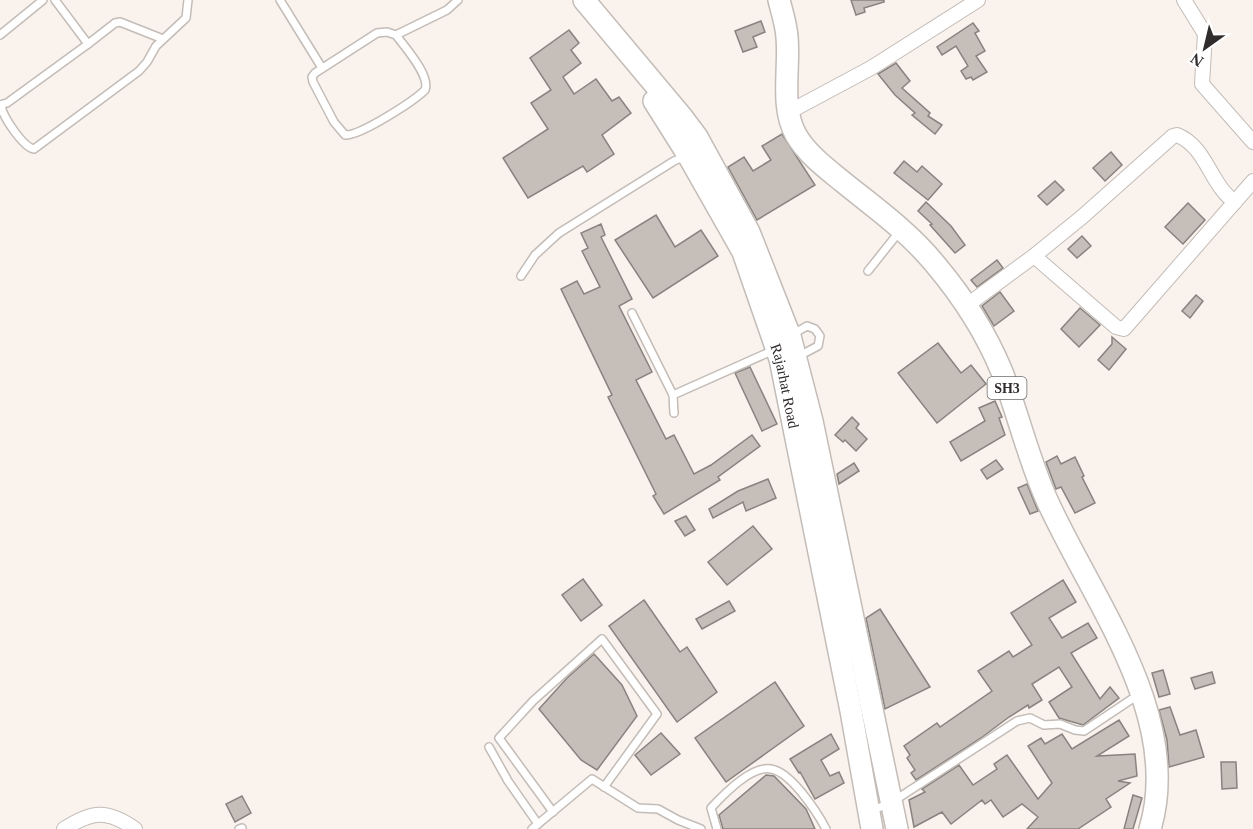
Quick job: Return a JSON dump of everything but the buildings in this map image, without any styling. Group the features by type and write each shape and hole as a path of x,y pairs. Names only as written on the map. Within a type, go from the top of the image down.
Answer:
{"main road":[{"name":"Rajarhat Road","path":"566,0 599,33 648,92 688,155 743,252 784,349 871,820"},
{"path":"584,0 697,137 749,232 784,349 897,829"},
{"name":"SH3","path":"779,0 787,36 788,113 797,136 813,156 901,230 933,262 966,306 1001,371 1046,498 1122,647 1140,694 1156,759 1157,795 1150,829"}],"street":[{"path":"788,113 871,68 978,0"},
{"path":"1184,0 1205,34 1202,84 1253,142"},
{"path":"966,306 1082,217 1173,136 1177,135 1191,142 1224,194 1235,202"},
{"path":"1034,256 1116,327 1124,329 1253,181"},
{"path":"64,829 75,822 97,814 108,814 120,818 135,829"}],"lane":[{"path":"0,35 43,0"},
{"path":"56,0 88,44"},
{"path":"163,39 120,22 115,23 1,105 2,112 26,146 34,149 139,71 163,39 186,18 188,0"},
{"path":"280,0 322,68"},
{"path":"396,35 447,10 458,0"},
{"path":"387,32 396,35 420,68 427,85 421,94 371,126 354,135 341,133 312,78 322,68 377,33 387,32"},
{"path":"521,276 535,255 559,233 674,161 688,155"},
{"path":"868,272 901,230"},
{"path":"632,314 673,395 674,413"},
{"path":"673,395 784,349"},
{"path":"553,812 499,738 533,701 602,639 657,714 604,787"},
{"path":"871,820 892,802 1017,721 1030,718 1044,725 1060,724 1084,731 1140,694"},
{"path":"489,747 535,827 592,779 638,807 658,809 701,829"},
{"path":"717,829 711,808 735,784 769,768 782,773 790,780 826,829"}]}
